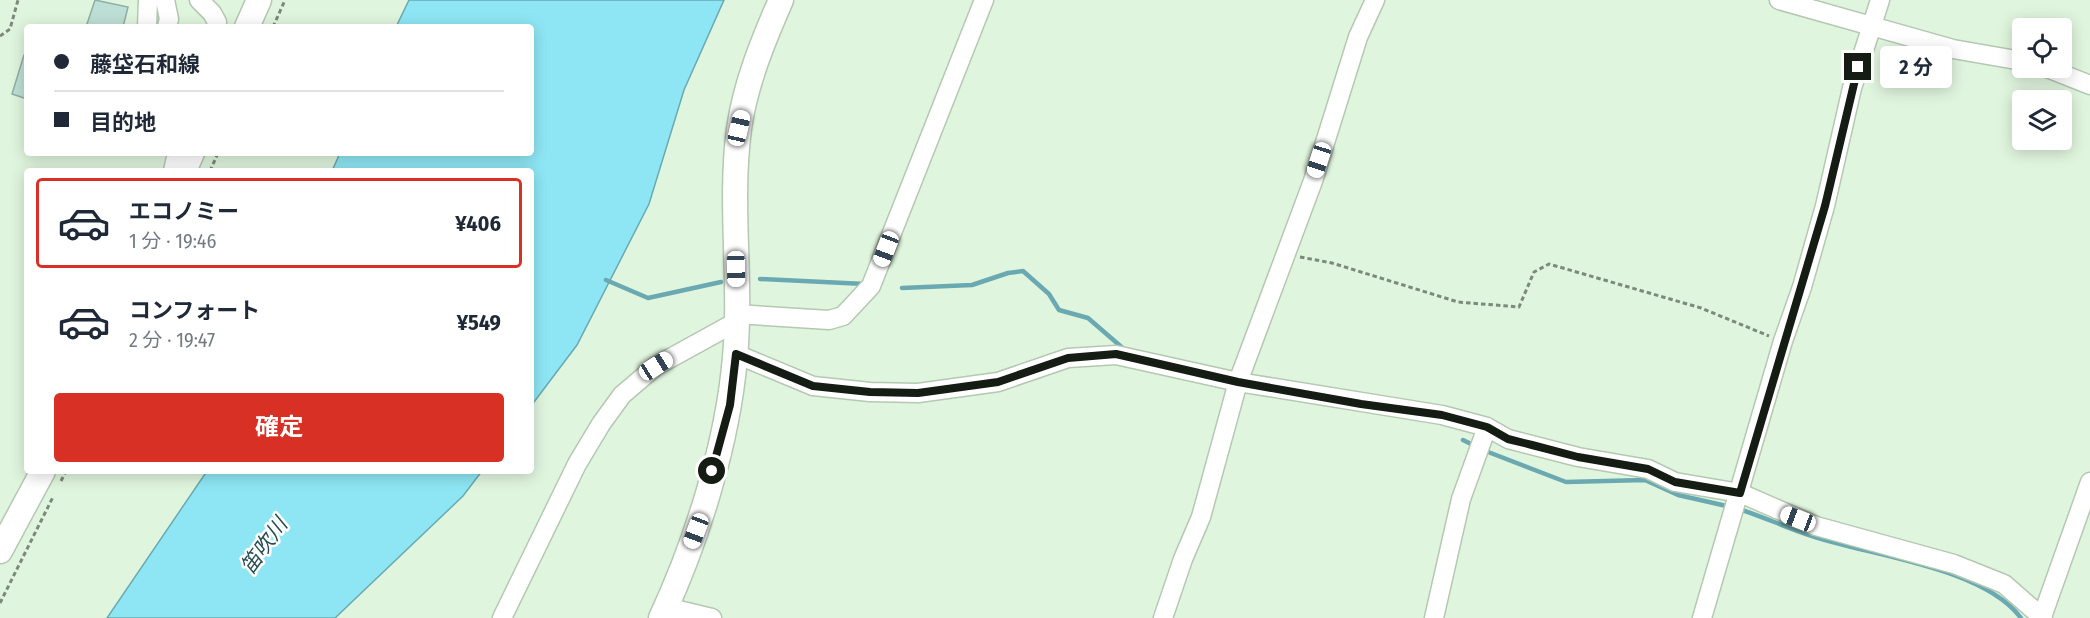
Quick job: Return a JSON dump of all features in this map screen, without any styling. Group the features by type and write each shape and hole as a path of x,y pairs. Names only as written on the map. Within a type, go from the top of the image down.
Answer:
{"main road":[{"path":"248,24 259,0"},
{"path":"664,613 696,531 730,405 736,354 735,206 739,128 760,50 781,0"},
{"path":"0,551 41,474"}],"street":[{"path":"147,24 148,0"},
{"path":"165,0 169,19 168,24"},
{"path":"199,0 213,13 217,24"},
{"path":"502,618 577,464 622,395 656,366 736,316 829,320 843,316 871,286 984,0"},
{"path":"1163,618 1183,559 1202,517 1238,382 1312,181 1358,37 1375,0"},
{"path":"1779,0 1871,24 1953,49 2012,60"},
{"path":"1702,618 1825,206 1852,88 1880,0"},
{"path":"2072,78 2090,85"},
{"path":"736,354 813,386 870,392 918,393 998,382 1068,358 1116,354 1238,382 1361,404 1442,415 1481,440 1508,439 1578,457 1648,469 1675,482 1739,495 1816,526 1954,564 2004,584 2043,617 2090,482"},
{"path":"1434,618 1461,499 1481,440"},
{"path":"664,613 712,618"}],"path":[{"path":"0,36 10,29 18,0"},
{"path":"274,24 285,0"},
{"path":"1284,254 1332,262 1458,302 1519,307 1534,272 1549,264 1701,308 1783,341"},
{"path":"0,603 64,474"}],"water":[{"path":"409,0 724,0 684,90 649,204 577,345 534,402 534,168 333,168 339,156 534,156 534,24 397,24"},
{"name":"笛吹川","path":"205,474 480,474 463,496 335,618 107,618"}],"building":[{"path":"95,0 128,7 124,24 87,24"},
{"path":"24,55 24,98 12,94"}],"waterway":[{"path":"902,288 972,285 1008,273 1023,271 1049,294 1059,310 1088,318 1125,350"},
{"path":"760,279 865,284"},
{"path":"606,280 648,298 721,282"},
{"path":"1463,440 1475,446"},
{"path":"1483,450 1566,482 1645,480 1678,495 1731,507"},
{"path":"1739,509 1812,536 1954,575 1981,586 2004,601 2021,618"}],"route":[{"path":"712,471 730,405 736,354 813,386 870,392 918,393 998,382 1068,358 1116,354 1238,382 1361,404 1442,415 1487,427 1508,439 1578,457 1648,469 1675,482 1740,493 1783,341 1802,287 1825,206 1858,67"}]}
